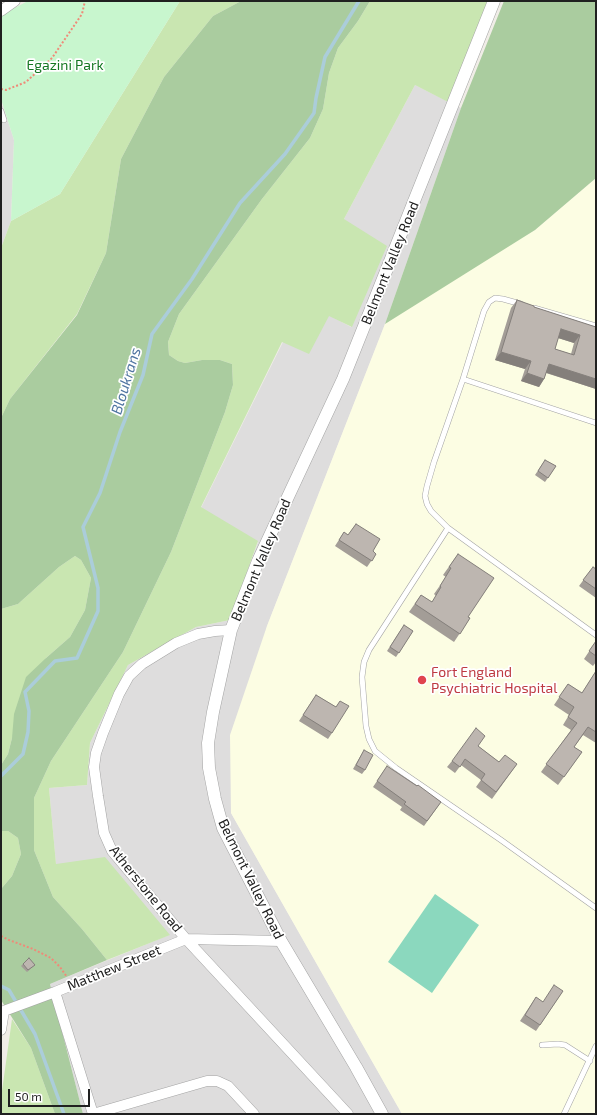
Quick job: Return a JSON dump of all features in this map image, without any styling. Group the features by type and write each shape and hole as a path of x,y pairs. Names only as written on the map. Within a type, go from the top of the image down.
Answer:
{"street":[{"path":"1,11 15,1"},
{"name":"Belmont Valley Road","path":"382,1114 356,1066 281,941 223,828 215,799 209,768 208,743 212,712 232,630 258,561 343,379 494,1"},
{"name":"Atherstone Road","path":"232,630 198,634 176,643 156,655 130,676 119,694 96,753 94,768 104,833 112,851 186,939 348,1114"},
{"name":"Matthew Street","path":"9,1009 186,939 281,941"},
{"path":"55,992 93,1114 207,1081 217,1081 228,1086 254,1114"},
{"path":"1,1030 9,1009"}],"lane":[{"path":"1,111 4,120"},
{"path":"525,305 495,298 489,302 484,310 463,379 434,462 425,496 431,511 448,528 596,635"},
{"path":"532,307 596,326"},
{"path":"463,379 596,423"},
{"path":"448,528 368,650 364,662 362,677 366,726 369,738 375,750 396,768 501,840 596,908"},
{"path":"542,1045 565,1045 590,1061"},
{"path":"564,1114 596,1046"}],"path":[{"path":"1,88 6,90 26,82 52,58 82,14 85,1"},
{"path":"1,936 51,958 60,967 72,985"}],"shaded area":[{"path":"415,85 461,108 385,324 267,626 231,813 402,1114 83,1114 50,984 169,935 56,864 49,788 87,785 90,743 128,665 196,627 230,620 258,542 201,508 283,342 329,315 351,327 344,219"},
{"path":"3,106 14,140 11,221 1,248 1,107"},
{"name":"Fort England Psychiatric Hospital","path":"596,178 596,1114 402,1114 231,813 230,735 267,626 385,324 449,280 535,230"}],"green space":[{"name":"Egazini Park","path":"28,1 180,1 60,194 11,221 14,140 1,99 1,15"},
{"path":"180,1 241,1 213,16 164,77 121,159 106,253 77,314 10,399 1,418 1,248 11,221 60,194"},
{"path":"241,1 370,1 358,21 338,48 329,73 323,109 310,138 262,199 179,314 168,342 169,355 178,361 185,363 202,360 220,360 232,364 233,385 225,412 171,552 123,652 51,761 34,798 34,850 53,897 107,960 50,984 83,1114 55,1114 31,1048 1,1000 1,889 12,876 21,854 18,838 8,831 1,831 1,765 8,754 12,738 14,714 26,677 70,637 85,610 91,578 81,560 75,556 59,567 18,604 1,609 1,418 10,399 77,315 106,253 121,159 164,77 213,16"},
{"path":"370,1 490,1 450,103 415,85 344,219 387,246 352,327 329,316 309,354 282,342 201,507 258,541 230,620 196,627 128,665 90,743 87,785 49,788 56,864 105,857 170,935 107,960 53,897 34,850 34,798 51,761 123,652 171,552 225,412 233,385 232,364 220,360 202,360 185,363 178,361 169,355 168,342 179,314 262,199 310,138 323,109 329,73 338,48 358,21"},
{"path":"504,1 596,1 596,178 535,230 385,324 461,108"},
{"path":"75,556 81,560 91,578 85,610 70,637 46,658 12,738 8,754 1,765 1,609 18,604 59,567"},
{"path":"1,831 8,831 18,838 21,854 12,876 1,889"},
{"path":"435,894 479,925 432,993 388,962"},
{"path":"12,1019 31,1048 55,1114 1,1114 1,1098"}],"building":[{"path":"517,300 596,327 596,379 549,364 544,379 527,373 531,361 501,352","holes":["561,329 580,335 574,355 555,349"]},
{"path":"545,460 556,466 548,478 538,471"},
{"path":"356,524 380,539 373,551 376,554 372,561 339,540 344,532 348,535"},
{"path":"458,554 494,578 468,617 470,618 460,634 415,604 421,595 432,602 451,568 449,567"},
{"path":"593,567 596,569 596,589 583,580"},
{"path":"404,625 413,631 399,653 390,647"},
{"path":"596,641 596,656 589,651"},
{"path":"596,671 596,732 588,727 574,747 582,752 564,777 546,764 577,723 568,717 574,707 559,697 568,684 582,693"},
{"path":"316,695 336,707 340,701 349,706 332,733 303,715"},
{"path":"476,728 485,736 478,746 499,762 505,755 517,764 496,792 481,780 485,774 465,759 460,767 452,761"},
{"path":"364,750 373,755 365,770 356,765"},
{"path":"387,766 417,786 418,785 441,802 427,821 404,804 406,802 377,781"},
{"path":"29,958 35,965 28,970 23,964"},
{"path":"554,985 563,991 540,1025 525,1015 536,997 543,1002"}],"waterway":[{"name":"Bloukrans","path":"1,776 23,754 28,732 29,711 25,692 55,661 77,658 98,611 98,588 83,527 100,493 120,432 143,375 152,334 192,279 240,203 285,154 314,113 325,57 359,1"},
{"name":"Bloukrans","path":"1,986 9,990 35,1034 64,1114"}],"place":[{"name":"Fort England Psychiatric Hospital","path":"422,680"}]}
